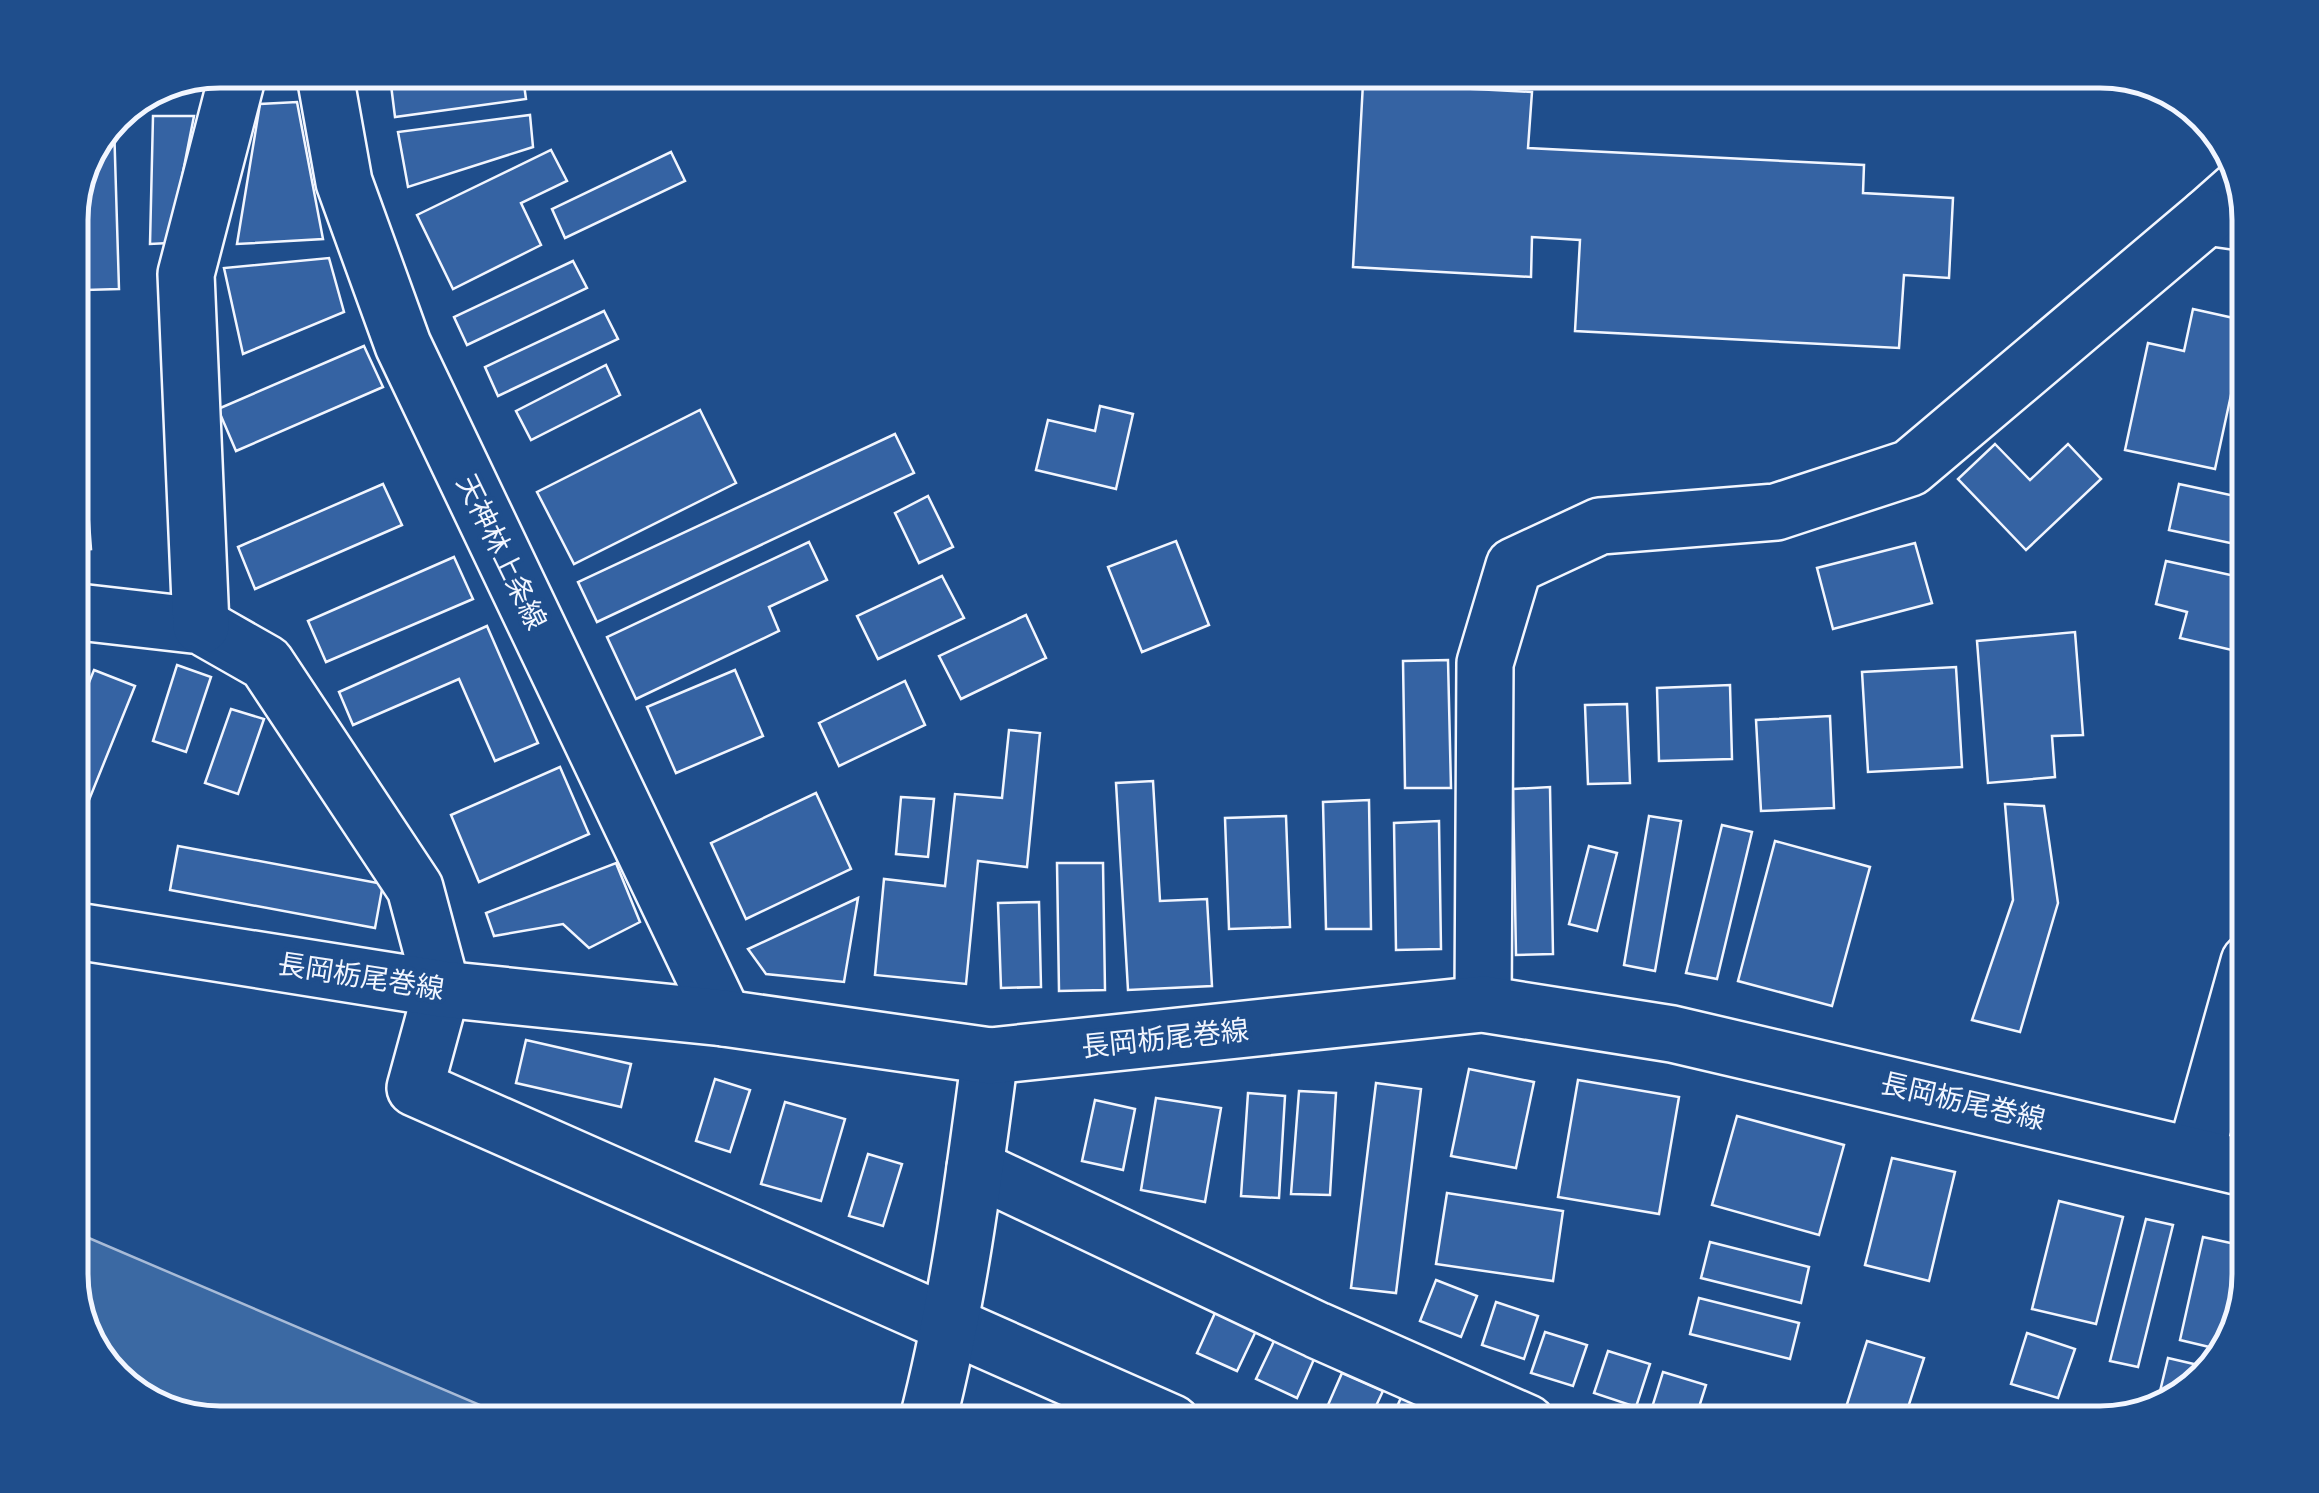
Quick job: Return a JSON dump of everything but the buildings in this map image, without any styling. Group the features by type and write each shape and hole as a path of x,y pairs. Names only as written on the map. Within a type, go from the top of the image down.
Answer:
{"street":[{"path":"202,626 186,274 235,87"},
{"name":"天神林上条線","path":"327,87 344,182 403,346 724,1018"},
{"path":"1484,1004 1485,663 1514,566 1600,526 1776,512 1910,468 2231,210"},
{"path":"88,613 202,626 266,663 415,888 442,989 415,1088 945,1345 1123,1406"},
{"name":"長岡栃尾巻線","path":"88,933 442,989 724,1018 990,1056 1484,1004 1672,1034 2232,1165"},
{"path":"2195,1155 2232,1023"},
{"path":"931,1406 975,1168 990,1056"},
{"path":"975,1168 1316,1330 1489,1406"}],"water":[{"path":"88,1238 482,1406 219,1406 185,1401 161,1392 132,1373 105,1340 90,1299"}]}
